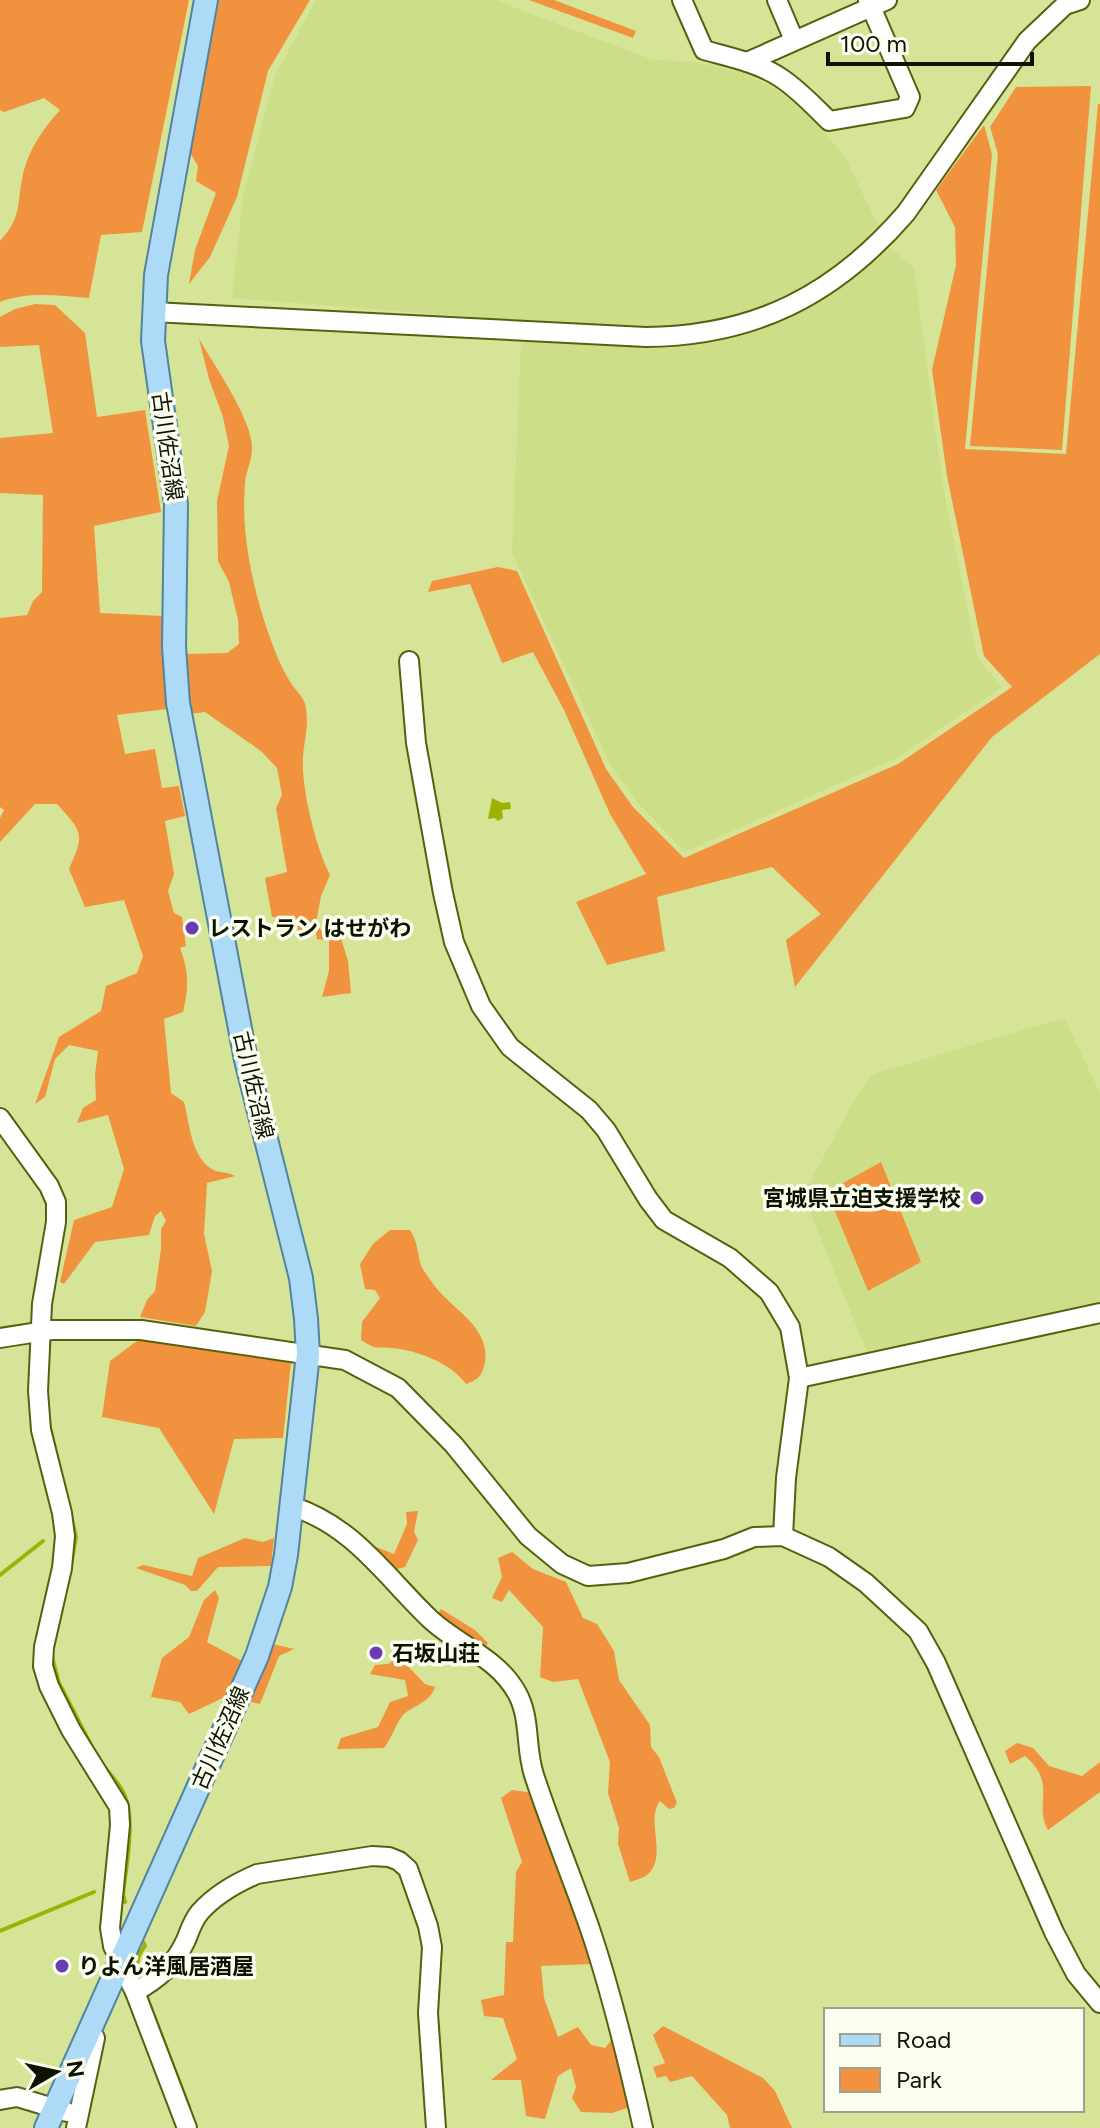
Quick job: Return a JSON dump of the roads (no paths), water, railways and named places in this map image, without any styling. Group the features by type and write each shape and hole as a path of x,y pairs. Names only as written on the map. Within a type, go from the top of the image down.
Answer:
{"main road":[{"name":"古川佐沼線","path":"51,2118 257,1656 280,1587 308,1354 301,1278 246,1060 178,703 174,647 176,504 153,341 153,312 156,275 206,0"}],"street":[{"path":"682,0 704,50 747,62 779,76 829,121 905,108 910,97 875,2 747,62"},
{"path":"777,0 794,40"},
{"path":"153,312 646,337 693,335 764,318 823,287 891,231 1027,41 1069,2"},
{"path":"409,661 416,743 443,893 454,942 481,1006 510,1047 589,1110 606,1130 664,1220 730,1258 769,1292 790,1327 799,1378 786,1478 783,1536"},
{"path":"0,1118 49,1186 56,1202 56,1222 42,1304 38,1391 41,1430 65,1536 43,1666 49,1686 71,1730 119,1807 110,1928 115,1971 89,2059 76,2125"},
{"path":"799,1378 1100,1313"},
{"path":"0,1338 41,1331 141,1330 345,1360 398,1388 454,1445 528,1536 562,1564 588,1576 628,1573 724,1549 754,1537 783,1536 829,1557 866,1583 918,1631 936,1663 1054,1932 1076,1974 1100,2003"},
{"path":"291,1506 332,1525 374,1557 432,1620 493,1662 517,1693 524,1707 530,1762 590,1930 611,1999 643,2128"},
{"path":"141,1988 171,1966 202,1910 230,1887 246,1879 257,1874 372,1856 399,1861 408,1869 414,1882 432,1947 428,2013 436,2128"},
{"path":"115,1971 141,1988 187,2128"},
{"path":"6,2096 51,2118 72,2115 76,2125"}],"waterway":[{"path":"49,1423 76,1537 70,1571"},
{"path":"0,1575 43,1541"},
{"path":"52,1657 59,1683 92,1747"},
{"path":"105,1768 122,1790 128,1804 125,1902"},
{"path":"0,1931 94,1892"},
{"path":"142,1983 138,1964 145,1946 143,1942"},
{"path":"145,1992 189,2107"}],"place":[{"name":"レストラン はせがわ","path":"192,928"},
{"name":"宮城県立迫支援学校","path":"977,1198"},
{"name":"石坂山荘","path":"376,1653"},
{"name":"りよん洋風居酒屋","path":"62,1966"}]}
